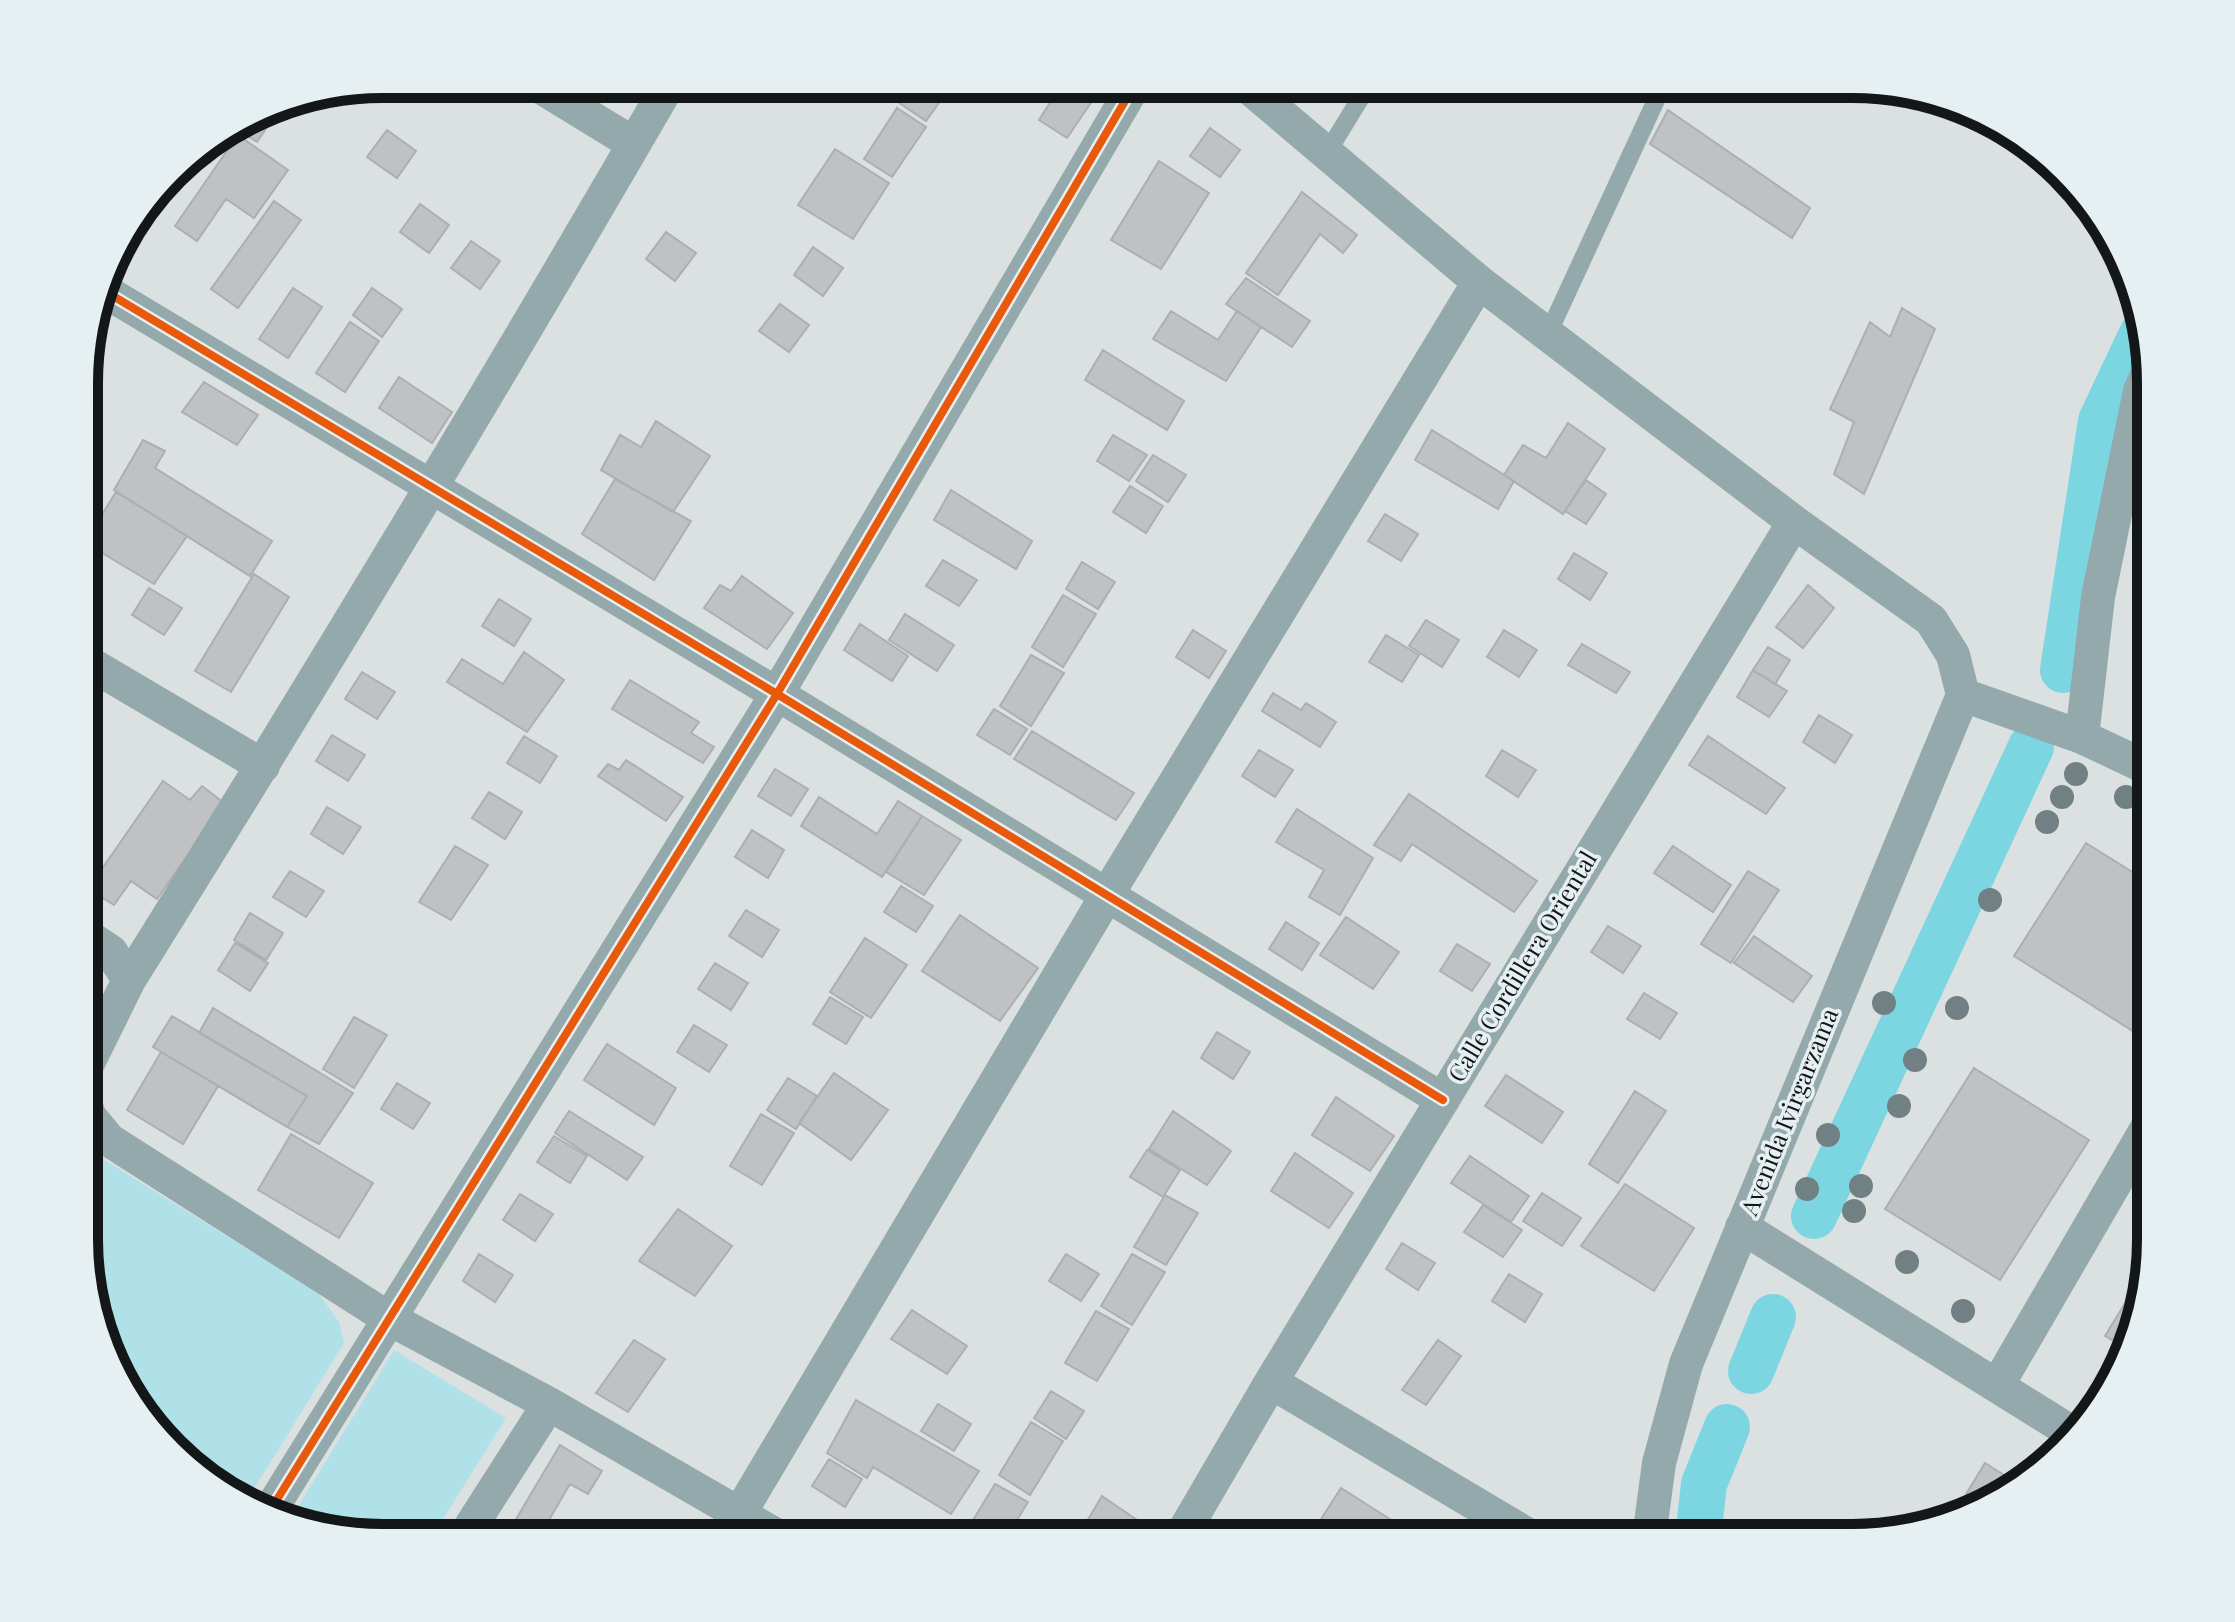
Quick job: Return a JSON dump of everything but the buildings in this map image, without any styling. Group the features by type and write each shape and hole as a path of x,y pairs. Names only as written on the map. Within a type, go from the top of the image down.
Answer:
{"street":[{"path":"559,98 634,144"},
{"path":"99,1041 129,980 433,486 661,98"},
{"path":"275,1502 777,694 1127,98"},
{"path":"1262,98 1479,282 1794,522 1931,620 1953,655 1963,695 2082,737 2136,763"},
{"path":"734,1524 1107,895 1479,282"},
{"path":"112,295 433,486 1443,1100"},
{"path":"2082,737 2098,597 2136,410"},
{"name":"Calle Cordillera Oriental","path":"1188,1524 1271,1382 1794,522"},
{"path":"98,669 263,766"},
{"name":"Avenida Ivirgarzama","path":"1651,1524 1659,1463 1686,1364 1963,695"},
{"path":"99,944 111,952 129,980"},
{"path":"99,1128 109,1140 388,1318 549,1404 731,1524"},
{"path":"1997,1386 2137,1146"},
{"path":"1742,1227 2065,1428"},
{"path":"1271,1382 1509,1524"},
{"path":"472,1524 549,1404"}],"lane":[{"path":"1327,153 1360,98"},
{"path":"1548,334 1657,98"}],"shaded area":[{"path":"99,1156 318,1293 339,1322 344,1343 252,1492 210,1465 169,1427 146,1397 127,1365 113,1330 100,1276"},
{"path":"394,1350 506,1418 440,1524 346,1522 296,1510"}],"waterway":[{"path":"2063,670 2101,421 2135,349"},
{"path":"1814,1216 2031,747"},
{"path":"1751,1371 1773,1317"},
{"path":"1700,1524 1704,1484 1727,1427"}],"cycle path":[{"path":"275,1502 777,694 1127,98"},
{"path":"112,295 777,694 1443,1100"}]}
